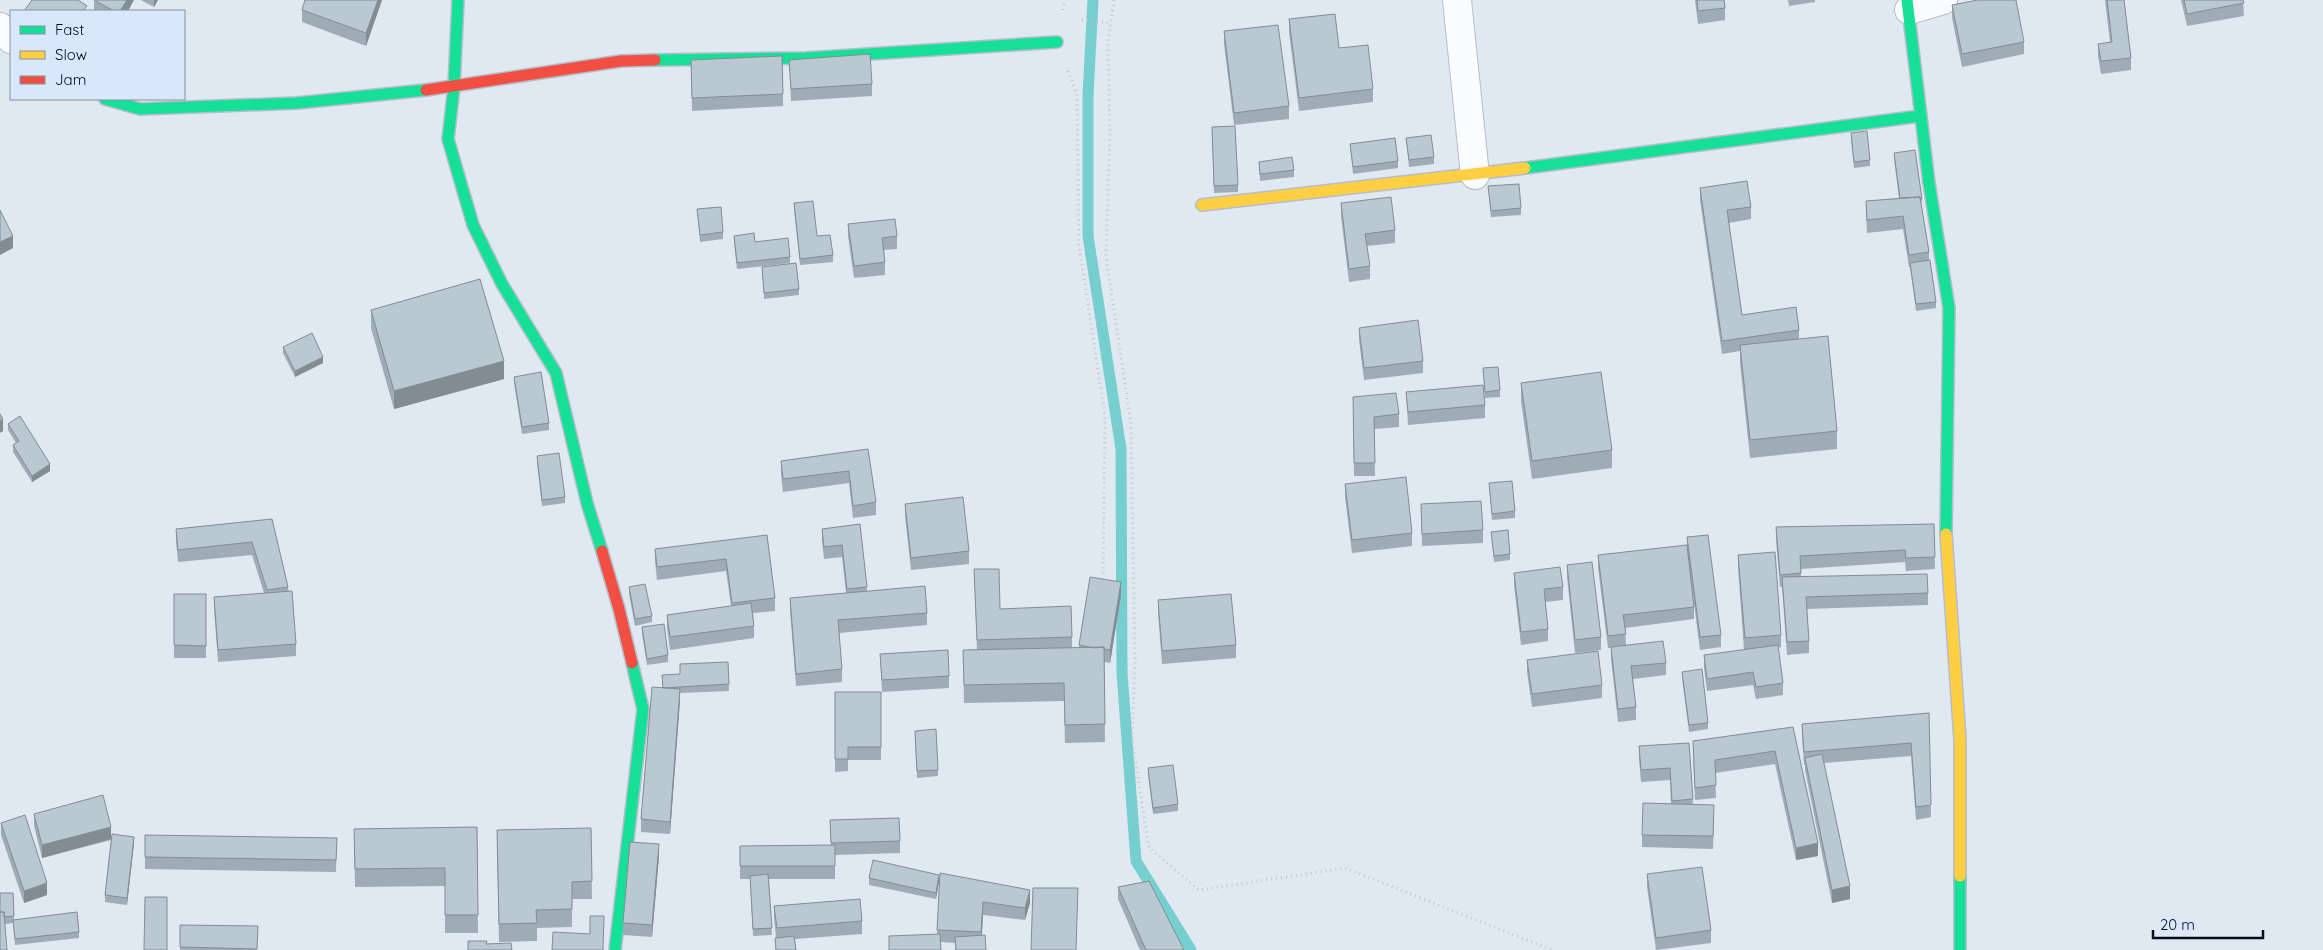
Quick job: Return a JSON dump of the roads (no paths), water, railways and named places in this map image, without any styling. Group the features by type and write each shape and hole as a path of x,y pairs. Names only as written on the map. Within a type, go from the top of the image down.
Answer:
{"street":[{"path":"458,0 454,87 448,139 473,225 502,284 556,373 587,503 619,609 643,709 615,950"},
{"path":"1457,0 1475,175"},
{"path":"1944,0 1908,5 1920,116 1948,308 1945,520 1960,740 1960,950"},
{"path":"0,27 10,38"},
{"path":"108,100 140,109 297,104 454,87 621,61 806,58 1057,42"},
{"path":"1202,205 1475,175 1920,116"}],"waterway":[{"path":"1093,0 1088,95 1088,236 1121,449 1122,673 1136,861 1191,950"}]}
